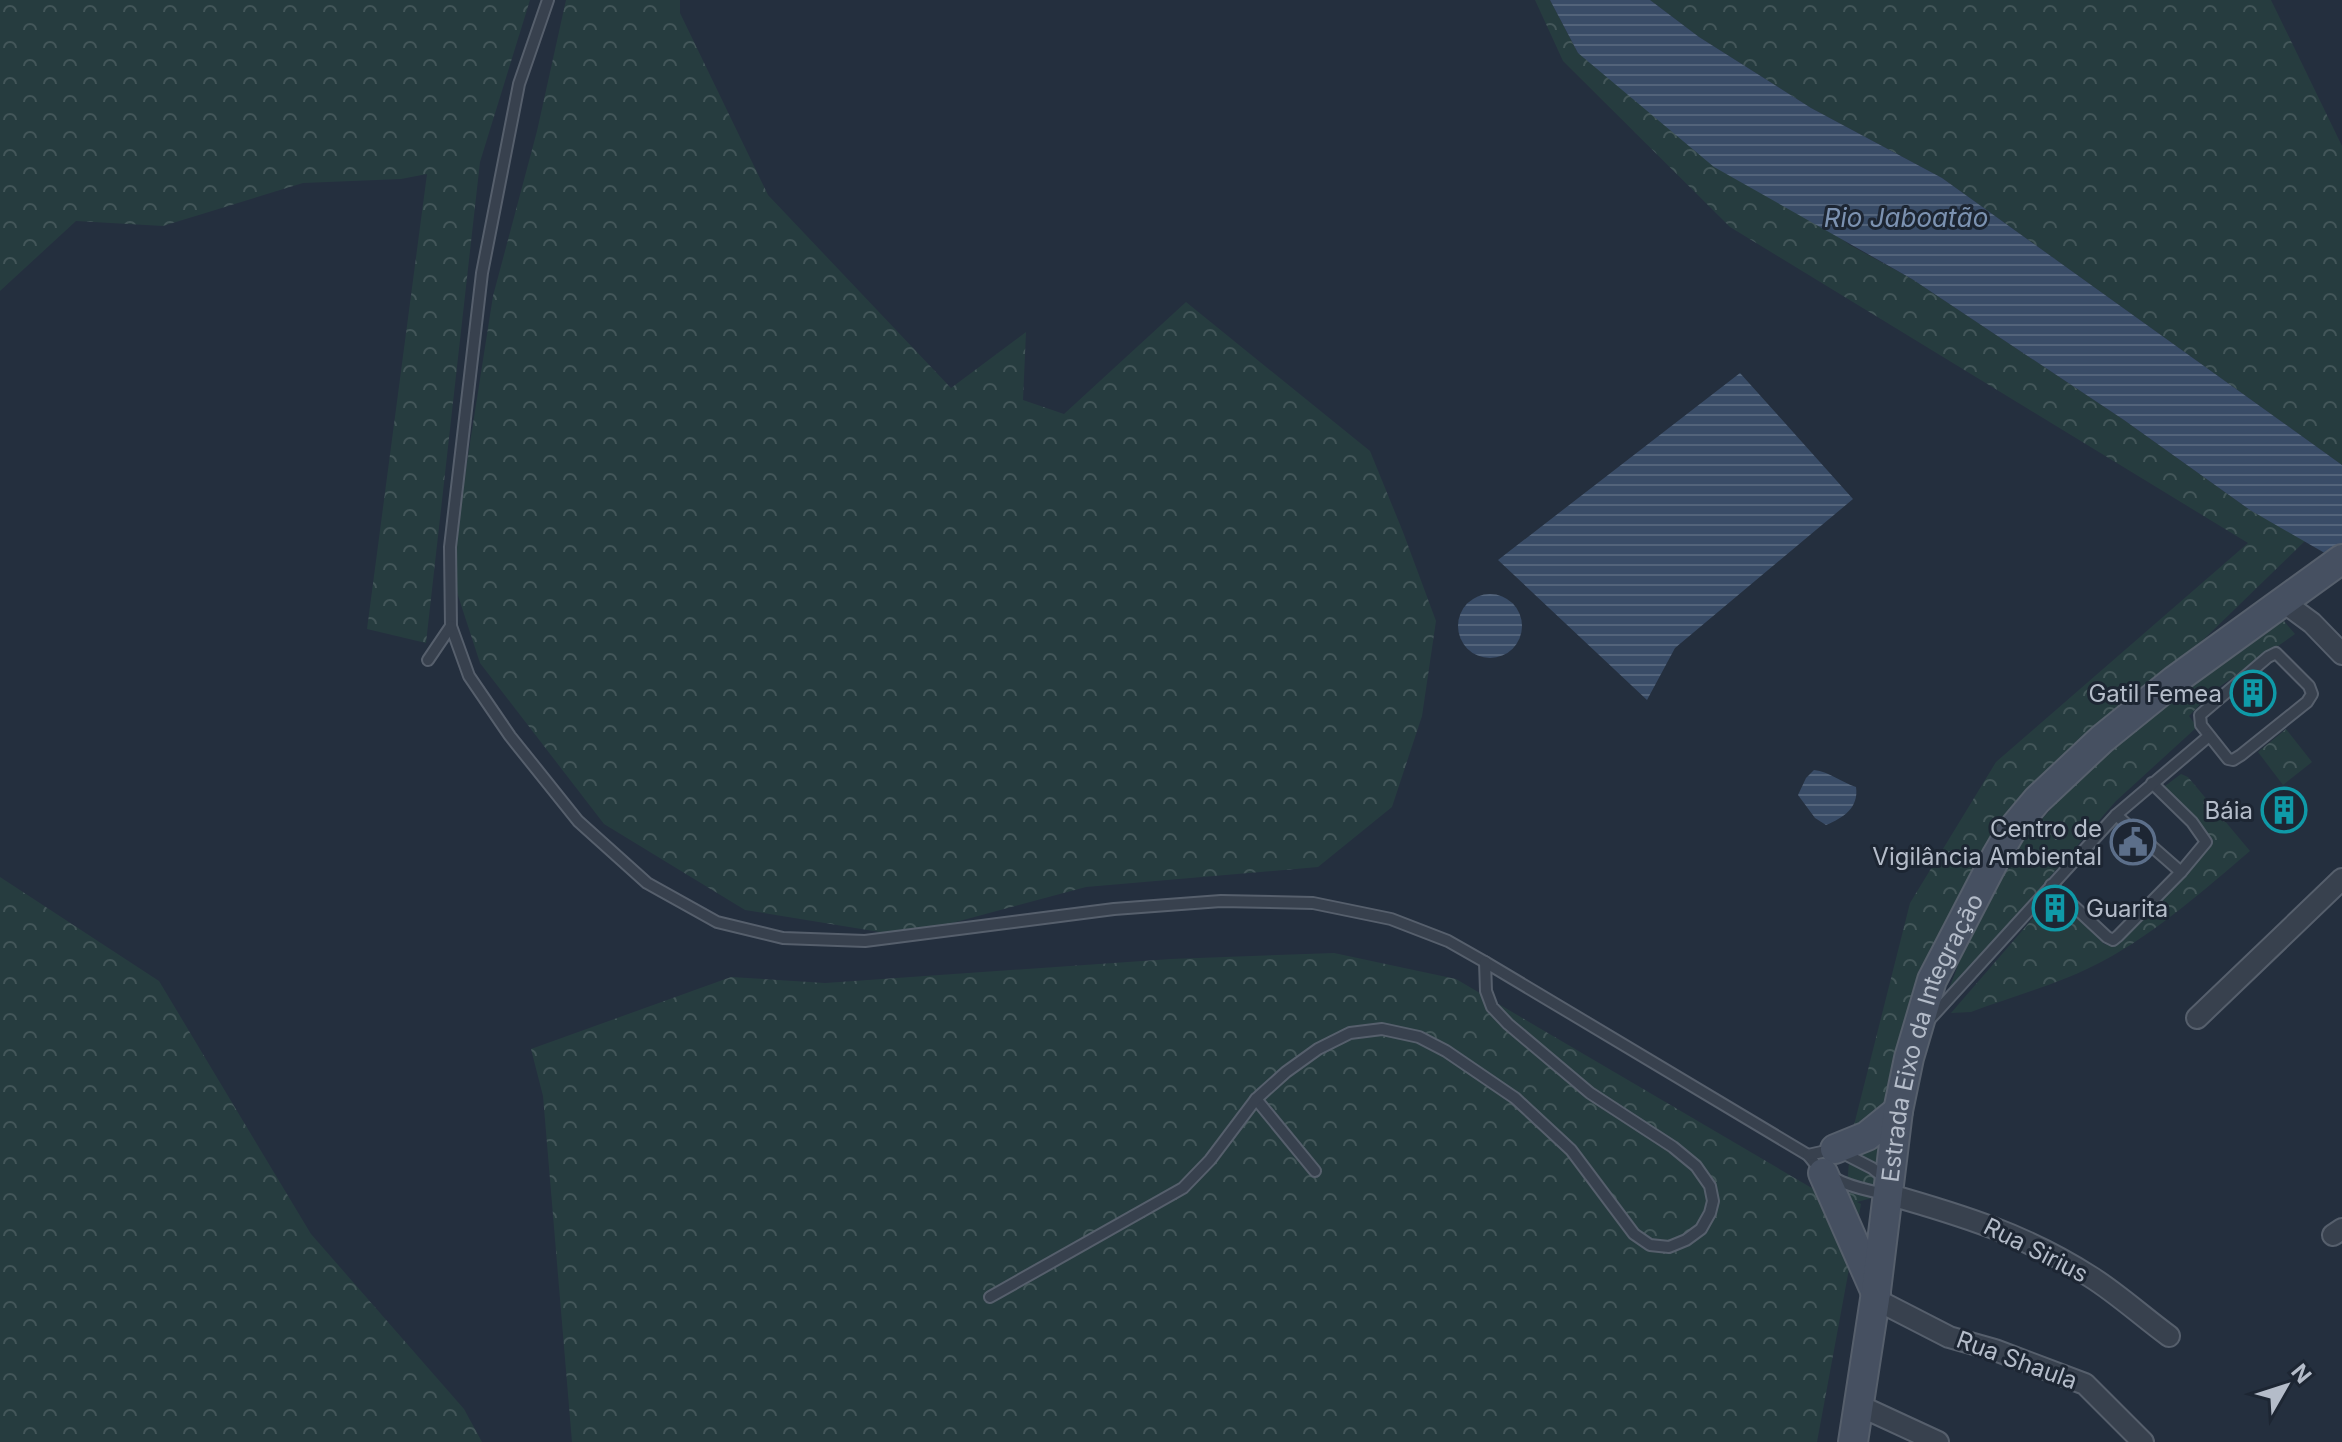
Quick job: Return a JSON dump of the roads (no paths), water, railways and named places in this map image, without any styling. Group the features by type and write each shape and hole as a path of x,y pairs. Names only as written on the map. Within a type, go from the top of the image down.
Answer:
{"main road":[{"name":"Estrada Eixo da Integração","path":"1853,1442 1876,1296 1898,1111 1914,1037 1932,980 2011,831 2037,800 2102,739 2175,680 2342,559"},
{"path":"1876,1296 1822,1159 1867,1136 1898,1111"}],"street":[{"path":"2292,594 2312,623 2342,654"},
{"path":"2197,1018 2342,879"},
{"name":"Rua Sirius","path":"1888,1188 2018,1237 2094,1278 2169,1336"},
{"name":"Rua Shaula","path":"1876,1296 1949,1337 1995,1350 2085,1384 2143,1442"},
{"path":"1858,1405 1938,1442"}],"lane":[{"path":"548,0 519,84 482,273 450,547 451,626 469,676 510,736 578,821 647,883 717,922 783,938 865,941 1114,909 1221,901 1313,903 1391,919 1448,941 1485,962 1822,1159 1861,1189 1888,1188"},
{"path":"428,660 451,626"},
{"path":"2273,654 2280,656 2312,690 2307,702 2233,760 2224,756 2209,736 2199,720 2202,711 2273,654"},
{"path":"1914,1037 2116,815 2209,736"},
{"path":"2051,885 2113,940 2181,872 2206,842 2192,822 2152,783"},
{"path":"2116,815 2181,872"},
{"path":"990,1297 1183,1188 1210,1160 1256,1099 1318,1049 1350,1033 1382,1029 1419,1037 1446,1051 1515,1098 1549,1127 1589,1172 1634,1234 1650,1245 1669,1247 1701,1229 1713,1201 1710,1186 1696,1166 1673,1147 1590,1093 1508,1024 1492,1007 1486,991 1485,962"},
{"path":"1256,1099 1315,1171"},
{"path":"1822,1159 1872,1168 1888,1188"}],"water":[{"name":"Rio Jaboatão","path":"1550,0 1650,0 1699,37 1811,108 1942,178 2342,465 2342,563 2250,510 2124,420 1912,279 1714,167 1578,53"},
{"path":"1740,373 1853,499 1675,648 1647,700 1498,560"},
{"path":"1490,594 1513,603 1522,626 1513,649 1490,658 1467,649 1458,626 1467,603"},
{"path":"1814,770 1856,787 1852,806 1826,825 1815,818 1798,795 1806,778"}],"place":[{"name":"Gatil Femea","path":"2253,693"},
{"name":"Báia","path":"2284,810"},
{"name":"Centro de Vigilância Ambiental","path":"2133,842"},
{"name":"Guarita","path":"2055,908"}]}
